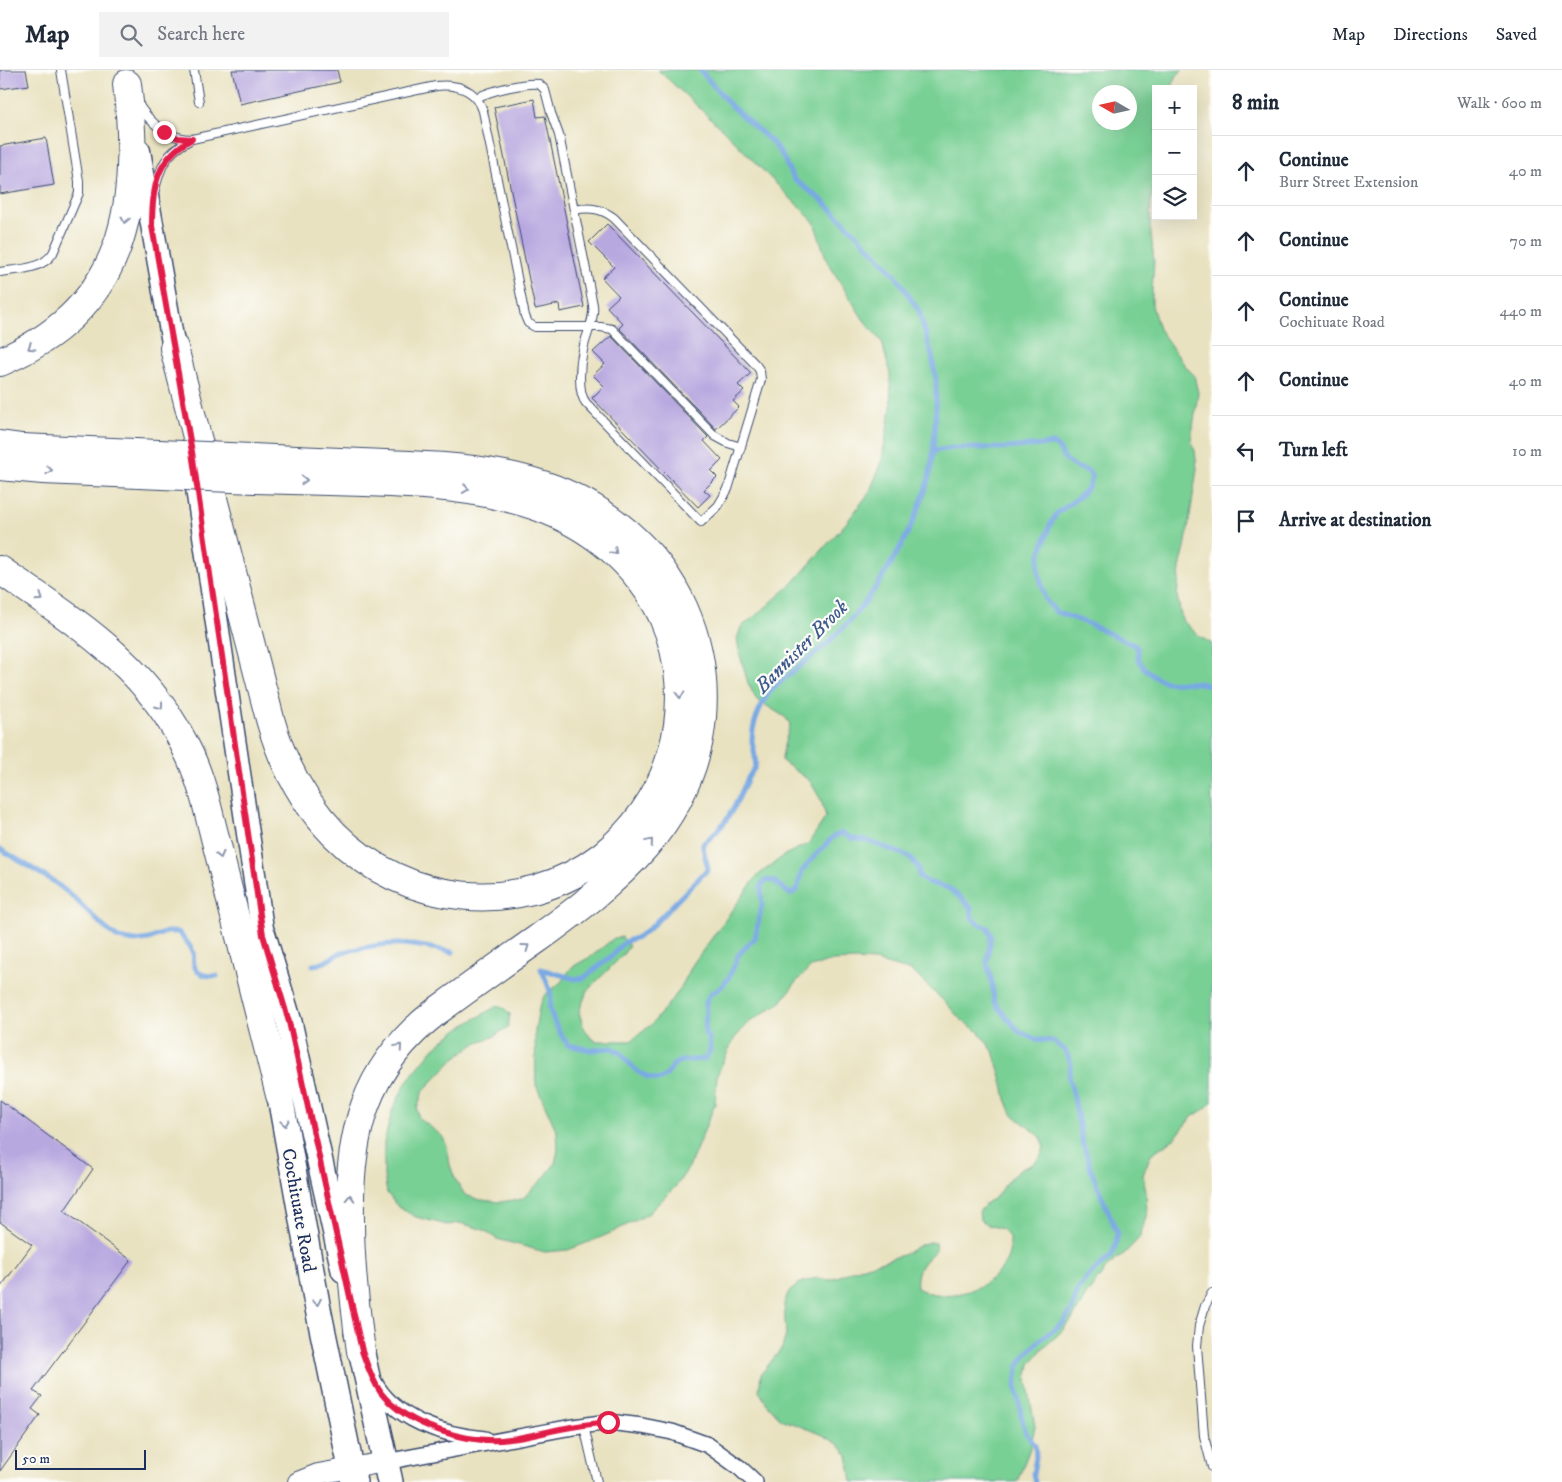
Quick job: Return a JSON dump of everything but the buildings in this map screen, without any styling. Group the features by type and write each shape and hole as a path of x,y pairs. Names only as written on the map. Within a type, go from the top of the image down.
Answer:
{"highway":[{"path":"0,362 35,345 67,320 94,290 114,256 126,218 131,184 132,150 126,77"},
{"path":"174,348 279,747 297,786 314,811 333,833 364,860 400,880 438,892 478,897 520,893 558,882 595,861 626,834 643,813 662,780 677,734 680,700 677,662 666,625 647,589 619,556 598,538 564,518 538,506 491,494 459,488 254,468"},
{"path":"0,445 137,463"},
{"path":"0,466 137,463 254,468 462,468 513,476 568,495 599,512 623,529 656,563 673,589 687,616 696,642 701,672 702,713 696,750 688,777 677,802 653,838 626,868 587,903 419,1026 390,1058 363,1109 356,1132 350,1175 351,1262 362,1351"},
{"path":"0,570 80,625 118,657 150,692 184,742 197,772 206,802 280,1095"}],"main road":[{"name":"Cochituate Road","path":"126,77 202,517 263,935 270,1031 280,1095 319,1312 353,1475"},
{"name":"Cochituate Road","path":"263,935 289,1022 388,1472"}],"street":[{"path":"362,1351 371,1375 382,1394 397,1408 417,1421 437,1430 459,1436 509,1440"},
{"path":"298,1482 318,1474 353,1475 388,1472 509,1440 608,1422 672,1432 708,1445 740,1468 755,1482"}],"lane":[{"path":"0,272 33,266 48,260 78,193 79,181 61,70"},
{"path":"194,70 199,102"},
{"path":"126,77 141,109 156,126 172,136 192,139 436,86 464,88 474,94 483,111 526,319 535,327 601,327 612,329 716,436 741,446"},
{"path":"477,98 488,92 530,84 542,86 559,135 574,210 593,304 594,314 583,350 580,386 583,399 702,522 726,495 761,380 758,368 614,218 596,209 574,210"},
{"path":"152,226 153,202 162,165 173,151 192,139"},
{"path":"1212,1293 1205,1306 1199,1326 1197,1346 1204,1436 1212,1467"},
{"path":"584,1426 597,1482"}],"green space":[{"path":"658,70 1183,70 1177,75 1173,85 1152,85 1152,194 1150,224 1154,261 1152,306 1159,329 1186,367 1194,375 1198,393 1191,441 1195,451 1197,469 1177,596 1182,620 1199,636 1212,644 1212,1102 1192,1117 1175,1138 1151,1154 1143,1175 1147,1213 1140,1237 1124,1254 1109,1265 1087,1294 1073,1318 1030,1364 1027,1380 1035,1427 1030,1448 1017,1482 852,1482 848,1456 838,1444 823,1435 781,1419 767,1404 759,1391 761,1374 782,1348 786,1335 784,1304 788,1293 800,1283 816,1278 831,1280 853,1270 903,1255 929,1242 935,1243 936,1250 921,1266 917,1276 917,1288 940,1295 952,1294 976,1288 987,1282 1004,1265 1007,1259 1010,1238 1002,1229 988,1225 980,1220 979,1212 987,1202 995,1198 1008,1180 1021,1169 1031,1165 1040,1158 1044,1147 1040,1136 1012,1114 993,1051 979,1032 960,1019 912,971 875,961 856,960 832,961 811,967 796,982 781,1002 748,1023 734,1039 717,1075 715,1104 689,1167 676,1186 648,1214 613,1232 568,1250 545,1252 497,1239 484,1230 460,1223 447,1225 416,1217 398,1207 387,1193 384,1176 384,1143 392,1111 407,1081 434,1048 458,1029 497,1006 505,1009 510,1014 508,1027 493,1037 478,1042 455,1058 423,1091 417,1109 419,1118 442,1136 447,1146 450,1165 455,1179 465,1195 481,1200 500,1202 522,1199 542,1180 555,1164 558,1149 557,1132 536,1085 535,1030 539,1008 544,996 561,982 572,967 592,956 614,938 622,937 629,946 622,956 587,991 579,1012 583,1026 590,1037 596,1041 631,1041 652,1024 679,991 693,964 757,876 786,854 808,844 826,817 821,800 810,781 782,761 790,724 785,717 756,699 748,683 737,639 741,627 793,583 847,522 869,493 881,464 891,408 890,374 882,342 863,319 827,261 814,222 721,128"}],"waterway":[{"path":"700,70 731,106 772,142 782,155 795,180 822,200 896,276 919,311 932,356 936,380 933,451"},
{"name":"Bannister Brook","path":"541,969 575,979 584,978 613,955 620,946 638,937 650,928 708,869 703,844 724,823 755,767 756,760 752,735 757,715 763,703 773,688 827,643 867,600 898,551 911,525 922,500 933,451 953,448 1006,448 1054,444 1068,462 1088,471 1092,477 1089,486 1079,497 1057,513 1050,525 1040,554 1038,569 1045,599 1056,612 1087,623 1136,646 1138,659 1144,668 1155,677 1166,682 1212,685"},
{"path":"541,969 550,993 550,1007 553,1019 568,1045 591,1050 612,1048 621,1053 637,1071 649,1078 659,1080 667,1075 674,1064 681,1061 705,1059 710,1051 709,1038 705,1034 706,1002 710,994 719,989 728,979 738,955 755,938 762,905 761,886 765,880 774,881 790,894 797,890 802,871 833,837 842,833 853,839 865,840 908,856 918,867 919,876 927,882 948,888 971,908 972,918 977,923 988,928 991,936 987,963 994,1001 1020,1032 1035,1039 1053,1041 1065,1050 1071,1063 1069,1078 1082,1141 1092,1173 1117,1232 1112,1255 1088,1276 1078,1289 1072,1310 1063,1323 1042,1338 1026,1354 1018,1367 1016,1385 1022,1420 1026,1433 1035,1445 1036,1457 1033,1474 1035,1482"},
{"name":"Bannister Brook","path":"0,849 53,881 118,938 135,941 149,939 166,932 178,932 192,949 195,969 200,973 217,976"},
{"name":"Bannister Brook","path":"313,965 323,963 344,952 382,945 409,944 453,952"}],"route":[{"path":"164,132 178,138 192,139 173,151 162,165 153,202 152,226 192,452 263,935 289,1022 362,1351 371,1375 382,1394 389,1401 417,1421 448,1434 483,1439 509,1440 608,1422"}]}
